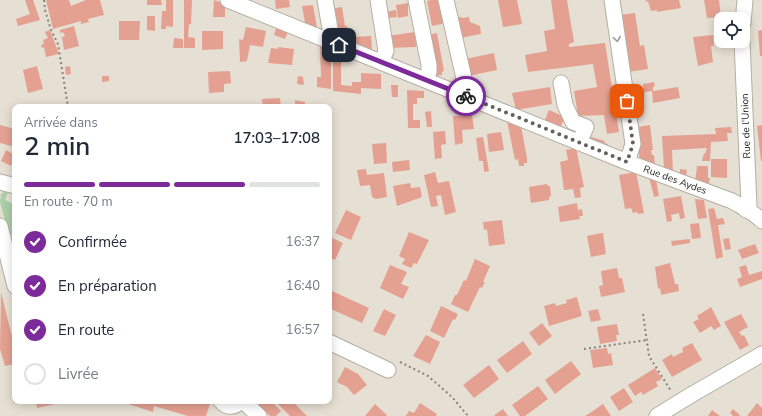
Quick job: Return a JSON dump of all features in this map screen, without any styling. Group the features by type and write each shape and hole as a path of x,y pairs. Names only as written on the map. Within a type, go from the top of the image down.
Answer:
{"street":[{"name":"Rue des Aydes","path":"228,0 260,6 327,40 377,61 627,162 732,201 757,215 762,221"},
{"path":"324,0 330,34 327,40"},
{"path":"371,0 377,42 377,61"},
{"path":"377,61 386,51 378,0"},
{"path":"416,0 429,65 429,72 425,80"},
{"path":"446,0 466,87 463,95"},
{"path":"612,0 633,144 627,162"},
{"path":"744,12 745,0"},
{"name":"Rue de l'Union","path":"742,48 749,206 746,210"},
{"path":"561,82 565,105 573,122 586,127 580,143"},
{"path":"0,226 12,274"},
{"path":"332,343 391,365"},
{"path":"657,416 762,354"},
{"path":"246,404 259,416"}],"path":[{"path":"44,0 45,10 51,30 58,44 68,104"},
{"path":"643,314 649,356 674,395"},
{"path":"584,349 646,340"},
{"path":"391,365 428,376 452,397 468,416"}],"green space":[{"path":"9,189 5,200 12,204 12,235 10,238 0,202 1,194"}],"building":[{"path":"25,0 33,0 40,20 18,26 16,19 30,14"},
{"path":"46,0 69,0 71,6 86,0 100,0 104,15 88,19 89,22 81,24 81,21 53,29"},
{"path":"147,0 161,0 162,5 147,5"},
{"path":"166,0 173,0 173,27 166,26 166,29 161,29 162,11 166,11"},
{"path":"184,0 192,0 191,24 189,24 188,37 195,38 195,48 184,48"},
{"path":"214,0 225,4 225,17 213,17"},
{"path":"275,0 289,0 290,7 276,9"},
{"path":"441,0 446,23 432,26 427,1"},
{"path":"498,0 517,0 522,24 503,27"},
{"path":"551,0 567,0 574,42 569,44 569,47 605,43 619,132 607,134 604,115 578,116 574,91 597,87 593,64 528,72 525,55 547,51 544,31 555,29"},
{"path":"646,0 679,0 681,8 657,12 657,10 651,11 648,1 646,2"},
{"path":"704,0 719,0 720,12 714,12 714,18 707,18"},
{"path":"408,3 408,16 398,18 396,5"},
{"path":"313,5 317,28 305,23 302,6"},
{"path":"342,7 345,26 347,26 350,41 335,35 331,9"},
{"path":"396,10 397,17 386,18 385,12"},
{"path":"635,13 640,46 644,45 648,69 627,72 619,15"},
{"path":"147,16 155,16 155,31 147,30"},
{"path":"469,17 470,22 480,26 481,34 460,38 456,18"},
{"path":"119,21 140,21 139,40 119,40"},
{"path":"74,26 79,46 64,50 62,37 65,36 63,32 60,33 60,30"},
{"path":"277,26 289,30 285,39 274,35"},
{"path":"246,27 266,31 263,47 250,45 247,61 240,62 239,39 243,40"},
{"path":"50,30 59,54 46,57 44,47 42,48 41,45 44,44 43,40 48,38 45,32"},
{"path":"762,30 762,56 760,56 758,31"},
{"path":"202,31 223,31 223,49 202,50"},
{"path":"415,32 416,47 388,48 387,36"},
{"path":"437,33 444,71 442,72 442,75 435,76 428,35"},
{"path":"713,35 714,46 711,46 713,62 698,66 693,37"},
{"path":"371,36 372,50 355,43 354,37"},
{"path":"174,38 183,39 183,48 173,48"},
{"path":"320,43 331,48 331,89 317,87 317,77 321,77"},
{"path":"278,47 294,49 292,65 268,63 271,48 278,49"},
{"path":"494,53 497,70 468,76 465,59"},
{"path":"333,54 341,54 341,85 352,86 352,82 361,82 361,73 381,74 381,89 361,88 361,94 333,91"},
{"path":"37,66 43,89 28,93 23,70"},
{"path":"70,66 71,74 66,75 65,67"},
{"path":"230,71 231,83 224,84 224,92 209,93 208,72"},
{"path":"102,76 109,76 109,81 102,82"},
{"path":"298,76 303,77 304,85 297,84"},
{"path":"654,82 655,86 653,87 653,91 678,87 680,98 653,103 652,91 644,92 643,84"},
{"path":"391,85 398,85 398,97 392,97"},
{"path":"550,87 552,104 516,110 512,93"},
{"path":"407,90 424,91 424,98 417,98 417,104 413,104 413,120 420,120 420,128 408,128"},
{"path":"280,98 281,104 263,104 262,99"},
{"path":"295,100 305,102 305,104 295,104"},
{"path":"549,110 565,117 560,128 544,122"},
{"path":"431,111 432,127 427,127 425,112"},
{"path":"472,115 474,129 462,130 463,143 455,145 453,116"},
{"path":"507,121 521,126 527,158 527,163 524,163 524,166 519,166 518,159 515,160"},
{"path":"0,125 12,128 12,146 0,143"},
{"path":"650,125 653,150 651,150 652,155 654,155 655,166 640,161 636,127"},
{"path":"762,125 762,161 761,161 757,126"},
{"path":"731,127 732,133 727,133 728,141 711,142 710,161 702,161 707,148 672,150 673,173 664,169 662,136 716,134 715,128"},
{"path":"445,131 446,144 441,145 442,158 435,159 433,132"},
{"path":"501,132 504,150 489,152 487,134"},
{"path":"483,137 489,171 484,172 483,161 479,161 476,138"},
{"path":"591,137 605,141 604,143 608,144 607,147 590,140"},
{"path":"386,143 387,163 374,164 372,144"},
{"path":"576,148 584,187 580,188 581,197 575,198 573,189 564,190 560,162 568,160 566,150"},
{"path":"6,150 12,153 11,166 1,161"},
{"path":"711,159 727,159 727,178 711,177"},
{"path":"409,160 410,170 393,172 392,162"},
{"path":"697,166 708,166 708,178 710,178 708,188 695,183"},
{"path":"366,169 367,175 384,173 387,197 376,199 372,197 370,185 360,186 357,170"},
{"path":"680,169 687,170 686,177 680,176"},
{"path":"435,172 438,183 449,181 456,212 445,215 441,195 436,196 438,206 431,207 424,175"},
{"path":"636,172 644,213 638,214 637,212 633,213 631,208 625,209 619,175"},
{"path":"649,177 656,180 659,196 654,197"},
{"path":"410,183 411,188 420,187 422,197 397,206 393,186"},
{"path":"547,184 550,186 551,196 549,197 549,200 531,203 529,187"},
{"path":"681,196 685,218 680,219 679,213 671,215 672,221 667,222 663,199"},
{"path":"695,199 704,200 707,218 698,219"},
{"path":"577,203 578,210 582,209 583,216 579,216 580,219 560,222 558,207"},
{"path":"714,208 717,219 723,218 725,224 718,225 723,257 716,259 708,209"},
{"path":"346,210 361,217 351,240 335,233"},
{"path":"502,220 505,244 489,246 487,229 484,230 483,222"},
{"path":"699,223 701,238 692,239 690,224"},
{"path":"409,232 429,240 417,264 414,263 411,268 402,264 405,259 399,256"},
{"path":"603,233 606,254 591,257 587,236"},
{"path":"332,238 343,243 335,260 332,258"},
{"path":"729,238 731,249 725,250 723,239"},
{"path":"690,239 690,243 672,246 671,241"},
{"path":"755,244 759,253 742,259 738,250"},
{"path":"475,259 490,266 483,282 485,282 482,288 480,287 468,312 451,304 464,280 466,281"},
{"path":"670,263 675,284 678,284 679,291 661,295 660,288 658,289 655,267"},
{"path":"390,265 407,272 401,284 409,287 403,299 380,288"},
{"path":"746,265 749,275 762,271 762,279 740,287 737,279 742,277 739,267"},
{"path":"617,268 619,278 622,278 625,292 601,297 599,286 603,285 601,271"},
{"path":"332,291 369,308 362,323 332,309"},
{"path":"1,292 12,337 12,365 5,366 0,349"},
{"path":"577,297 582,316 549,326 544,306 555,303 556,306 567,303 566,300"},
{"path":"441,306 458,314 455,320 453,319 444,338 430,331"},
{"path":"711,307 721,326 714,330 711,326 700,333 693,322 699,319 697,316"},
{"path":"384,309 396,315 385,336 373,331"},
{"path":"598,309 601,320 591,322 588,311"},
{"path":"741,314 748,327 739,332 742,336 744,335 749,345 740,350 724,322"},
{"path":"542,323 552,336 539,346 529,333"},
{"path":"617,324 619,335 616,335 617,341 600,344 597,327"},
{"path":"426,335 440,342 430,364 413,356"},
{"path":"523,341 532,354 507,373 497,360"},
{"path":"692,343 702,360 672,377 662,360 672,354 673,357 683,352 682,348"},
{"path":"607,348 608,354 611,353 613,365 593,368 590,350"},
{"path":"571,361 581,374 555,394 545,380"},
{"path":"489,365 499,379 474,398 463,385"},
{"path":"345,367 358,374 367,385 354,395 347,387 337,382"},
{"path":"655,368 662,379 656,382 658,386 643,395 641,392 635,396 628,385"},
{"path":"538,386 548,399 525,416 520,416 512,405"},
{"path":"624,388 633,402 619,411 610,397"},
{"path":"420,403 437,414 436,416 406,416 409,411 414,413"},
{"path":"757,403 762,408 762,416 747,416"},
{"path":"36,404 55,404 37,408"},
{"path":"128,404 210,404 206,416 188,416 154,406 153,412"},
{"path":"257,404 274,404 281,411 276,416 270,416"},
{"path":"278,404 295,404 307,416 290,416"},
{"path":"375,404 387,415 386,416 365,416"},
{"path":"603,404 611,416 585,416 590,413"},
{"path":"503,409 508,416 494,416 496,414"},
{"path":"733,409 740,415 739,416 733,416 730,413"},
{"path":"712,410 720,416 708,416"}],"way so far":[{"path":"466,96 509,115 627,162 633,144 627,101"}],"route":[{"path":"339,45 466,96"}]}
